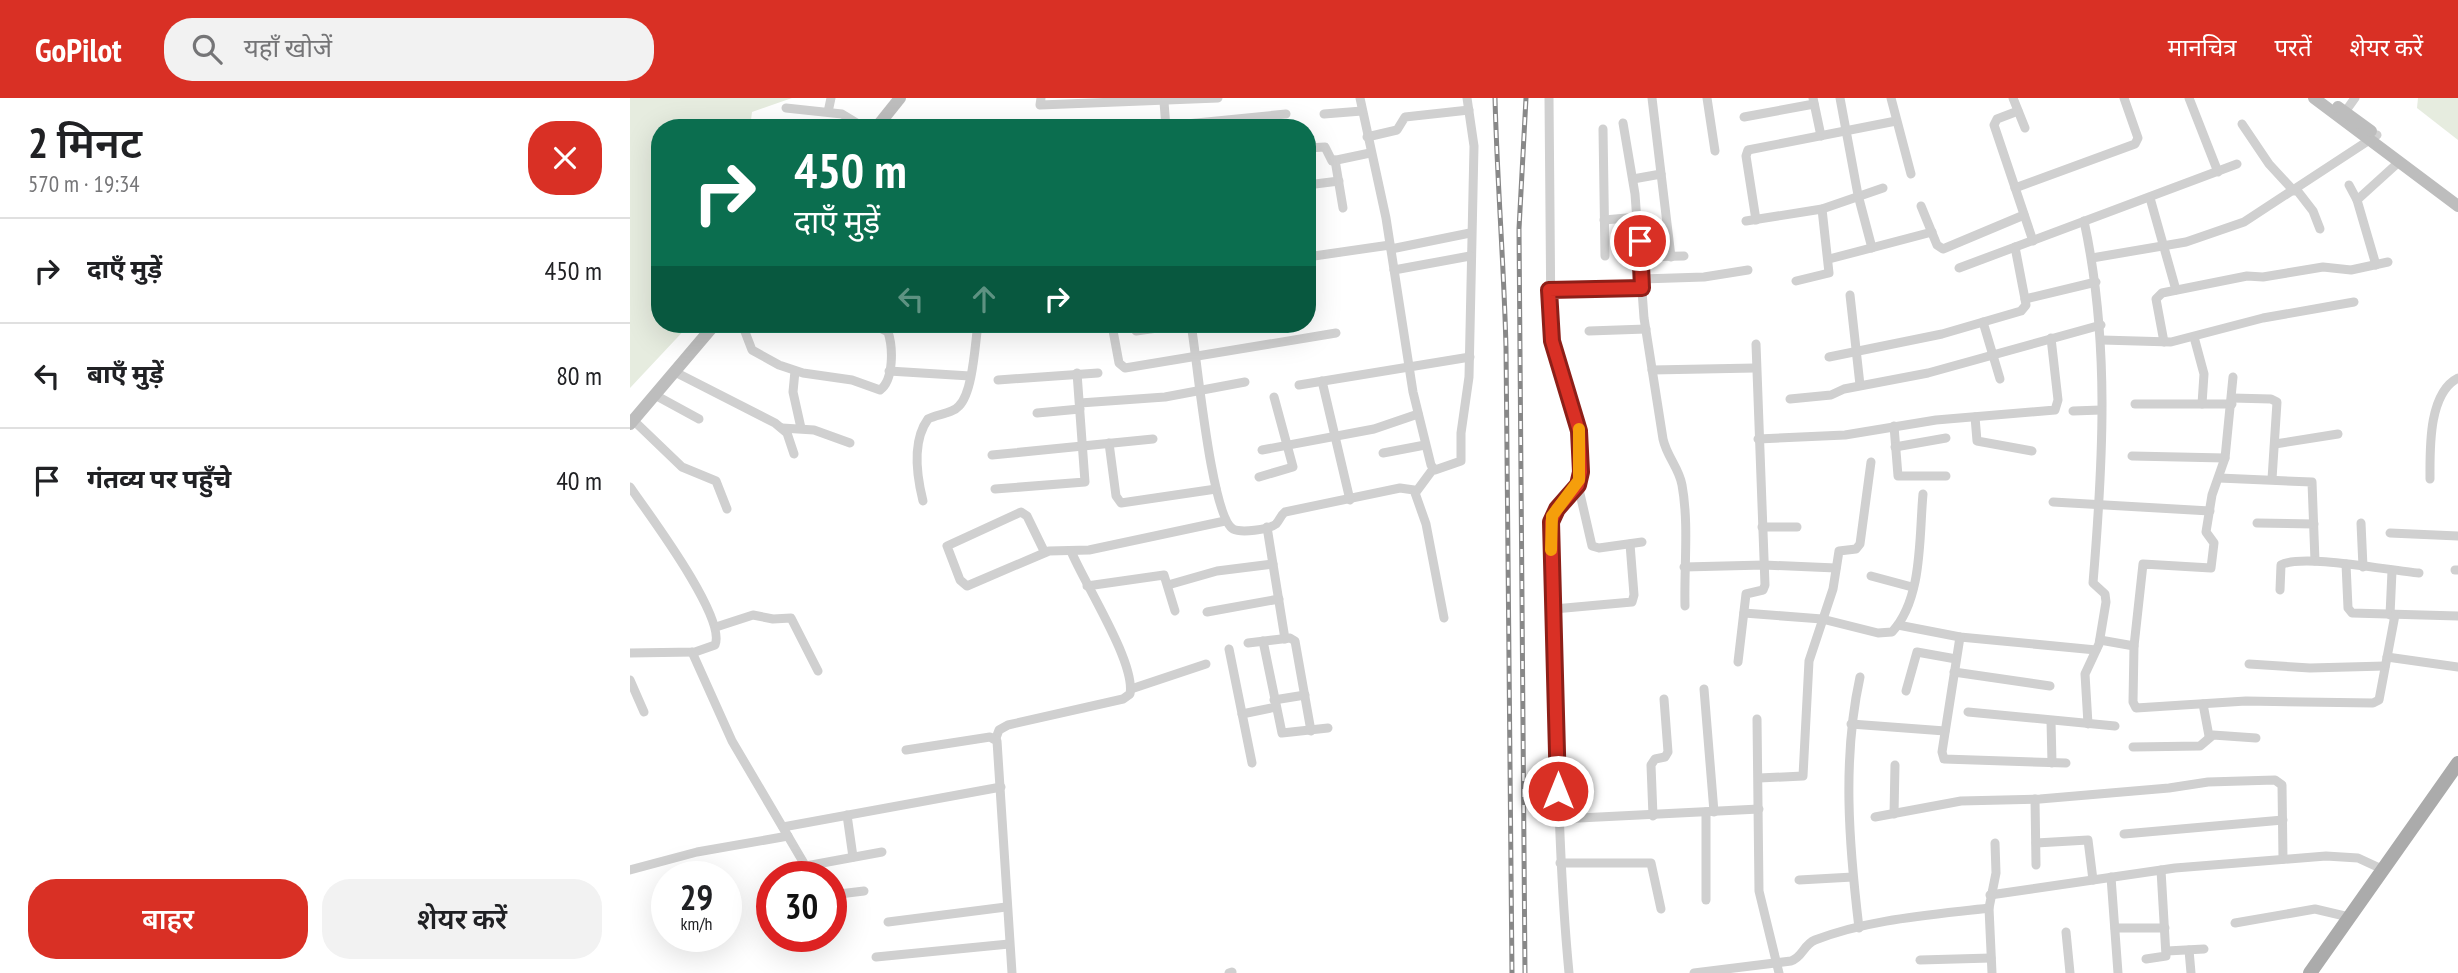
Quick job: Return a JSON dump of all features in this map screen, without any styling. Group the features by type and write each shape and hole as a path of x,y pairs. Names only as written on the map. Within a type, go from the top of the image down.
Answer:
{"main road":[{"path":"2310,973 2458,763"}],"street":[{"path":"828,112 831,98"},
{"path":"886,119 900,98"},
{"path":"1041,98 1041,104 1164,102 1217,98"},
{"path":"1360,98 1391,247 1418,414 1433,469"},
{"path":"1416,492 1433,469 1461,461 1461,433 1468,392 1470,357 1470,233 1474,146 1467,98"},
{"path":"1549,98 1549,290 1552,341 1579,431 1581,472 1578,485 1591,546 1642,542"},
{"path":"1652,98 1671,257"},
{"path":"1707,98 1714,151"},
{"path":"1840,98 1858,195 1872,248"},
{"path":"1891,98 1910,174"},
{"path":"2013,98 2025,128"},
{"path":"2015,188 2135,144 2138,138 2124,98"},
{"path":"2189,98 2218,172"},
{"path":"2314,98 2458,196"},
{"path":"2326,98 2458,206"},
{"path":"2345,112 2355,98"},
{"path":"1744,117 1814,101 1821,136"},
{"path":"1164,102 1165,119"},
{"path":"786,108 828,112 852,119"},
{"path":"1367,137 1397,130 1405,117 1469,110"},
{"path":"1324,114 1362,111"},
{"path":"2018,111 1997,119 1994,125 2033,241"},
{"path":"1240,119 1286,114"},
{"path":"1756,220 1748,150 1896,121"},
{"path":"1623,123 1638,218 1646,329 1652,370 1665,450 1679,474 1683,493 1685,606"},
{"path":"2242,124 2269,164 2313,211 2320,229"},
{"path":"1602,129 1605,256"},
{"path":"2092,258 2163,247 2206,236 2244,222 2374,138"},
{"path":"1316,148 1325,147 1329,160 1370,152"},
{"path":"1335,160 1343,208"},
{"path":"2357,200 2400,161"},
{"path":"1959,268 2237,164"},
{"path":"1633,179 1661,174"},
{"path":"1316,184 1339,181"},
{"path":"2349,185 2357,200 2376,265"},
{"path":"1746,221 1822,209 1883,188"},
{"path":"2150,198 2176,290"},
{"path":"1921,206 1937,245 1943,249 2024,215"},
{"path":"1796,281 1827,275 1829,259 1822,209"},
{"path":"1604,220 1638,218"},
{"path":"2084,221 2096,282 2102,340 2101,506 2093,583 2105,597 2100,640 2084,680 2088,724"},
{"path":"1829,259 1932,232"},
{"path":"1316,256 1391,247 1470,233"},
{"path":"1829,357 2021,311 2026,306 2015,247"},
{"path":"1394,270 1470,256"},
{"path":"1641,257 1684,256"},
{"path":"2164,342 2156,299 2162,293 2247,276 2263,277 2323,267 2351,270 2388,262"},
{"path":"1549,290 1703,277 1748,270"},
{"path":"2025,299 2096,282"},
{"path":"1850,295 1860,385"},
{"path":"2102,340 2164,342 2194,337 2263,317 2354,302"},
{"path":"1983,322 2000,379"},
{"path":"1790,399 1831,395 1860,385 1928,373 2101,325"},
{"path":"1589,331 1646,329"},
{"path":"708,333 632,422 682,467 716,481 727,509"},
{"path":"745,333 752,350 794,371 847,379 880,390 885,386 890,371 888,333"},
{"path":"923,501 918,467 925,423 934,416 959,406 970,376 977,333"},
{"path":"1113,333 1119,363 1125,368 1197,357 1283,339 1336,333"},
{"path":"1191,333 1216,489 1225,521 1238,531 1276,524 1285,512 1405,488 1416,492"},
{"path":"2194,337 2204,374 2202,404"},
{"path":"1758,439 1845,435 1894,426 2057,408 2051,338"},
{"path":"1738,662 1746,594 1765,589 1756,344"},
{"path":"1299,385 1470,357"},
{"path":"1652,370 1755,368"},
{"path":"794,371 793,392 801,428"},
{"path":"890,371 970,376"},
{"path":"675,372 768,418 782,428 794,454"},
{"path":"995,489 1082,484 1087,478 1077,373"},
{"path":"998,380 1098,373"},
{"path":"2233,377 2225,458 2206,532 2214,543 2211,568 2147,562 2141,566 2134,646 2134,706 2151,708 2246,701 2376,703 2393,615 2392,571"},
{"path":"2430,479 2439,400 2446,386 2458,378"},
{"path":"1322,381 1350,500"},
{"path":"1037,413 1202,391 1245,382"},
{"path":"655,395 699,419"},
{"path":"1259,477 1292,469 1273,397"},
{"path":"2135,404 2277,402 2272,479"},
{"path":"2074,411 2101,410"},
{"path":"1262,450 1374,429 1418,414"},
{"path":"1975,417 1977,441 2032,451"},
{"path":"1894,426 1898,476 1946,476"},
{"path":"782,428 801,428 850,443"},
{"path":"2275,444 2338,434"},
{"path":"992,455 1153,439"},
{"path":"1895,447 1946,439"},
{"path":"1109,443 1116,496 1121,503 1216,489"},
{"path":"1383,453 1425,444"},
{"path":"2132,456 2225,458"},
{"path":"1759,778 1803,776 1808,672 1833,589 1841,549 1856,549 1860,544 1871,463"},
{"path":"2219,478 2312,482 2315,561"},
{"path":"1569,973 1560,863 1551,522 1557,509 1578,485"},
{"path":"630,487 685,567 716,627 715,645 692,652 630,653"},
{"path":"1416,492 1426,524 1444,618"},
{"path":"1744,613 1822,619 1884,634 1898,625 1912,587 1923,494"},
{"path":"2053,502 2210,510"},
{"path":"1045,553 1027,516 1021,512 947,546 960,580 967,586 1045,553 1144,540 1225,521"},
{"path":"2257,523 2314,524"},
{"path":"2361,523 2363,567"},
{"path":"1267,527 1284,639"},
{"path":"1762,527 1797,527"},
{"path":"2390,533 2458,536"},
{"path":"1553,609 1632,602 1630,544"},
{"path":"1071,551 1111,628 1131,689"},
{"path":"2280,590 2281,565 2287,562 2315,561 2420,573"},
{"path":"1168,585 1224,570 1273,564"},
{"path":"2346,564 2350,611 2458,616"},
{"path":"1684,567 1764,565 1836,568"},
{"path":"1087,586 1160,574 1166,578 1175,611"},
{"path":"1871,576 1912,587"},
{"path":"1207,612 1279,598"},
{"path":"716,627 753,615 773,619 791,618 818,671"},
{"path":"1898,625 1960,637 2096,650"},
{"path":"1960,637 1942,756 1948,761 2066,763"},
{"path":"1248,643 1284,639 1295,641 1311,731"},
{"path":"2100,640 2134,646"},
{"path":"1263,641 1282,733 1328,728"},
{"path":"1229,649 1252,763"},
{"path":"692,652 732,741 803,861"},
{"path":"1906,691 1917,652 1956,659"},
{"path":"2249,664 2310,667 2386,662 2458,667"},
{"path":"1012,973 996,738 999,730 1008,725 1123,699 1131,689 1206,664"},
{"path":"1954,672 2050,687"},
{"path":"1859,928 1853,877 1848,767 1851,724 1860,677"},
{"path":"630,680 644,712"},
{"path":"1704,689 1710,812 1706,900"},
{"path":"1242,714 1305,695"},
{"path":"1653,816 1651,765 1655,759 1665,757 1668,751 1664,699"},
{"path":"2203,704 2209,736"},
{"path":"1968,712 2115,726"},
{"path":"1757,719 1760,902 1778,961 1779,973"},
{"path":"2051,721 2052,763"},
{"path":"1851,724 1945,731"},
{"path":"2209,736 2256,738"},
{"path":"2133,747 2200,746 2209,736"},
{"path":"906,750 996,738"},
{"path":"1894,814 1895,765"},
{"path":"1875,817 1961,801 2035,799 2169,788 2208,782 2275,780 2282,785 2283,859"},
{"path":"630,870 847,816 1001,787"},
{"path":"2035,799 2036,865"},
{"path":"1559,819 1759,809"},
{"path":"847,816 853,858"},
{"path":"2124,834 2283,820"},
{"path":"2036,843 2088,840 2093,880"},
{"path":"1992,973 1989,908 1996,873 1994,842"},
{"path":"835,861 882,852"},
{"path":"1990,895 2161,870 2283,859 2349,856 2384,870"},
{"path":"1560,863 1651,863 1661,909"},
{"path":"2146,959 2165,958 2167,951 2161,870"},
{"path":"1799,880 1853,877"},
{"path":"2112,877 2118,973"},
{"path":"847,893 864,891"},
{"path":"888,922 1006,907"},
{"path":"1694,973 1759,968 1778,961 1797,959 1809,943 1859,928 1907,918 1989,908"},
{"path":"2235,923 2315,908 2349,917"},
{"path":"2115,928 2165,928"},
{"path":"2066,932 2070,973"},
{"path":"876,957 1009,944"},
{"path":"2189,950 2191,973"},
{"path":"2167,951 2204,950"},
{"path":"1920,960 1991,958"}],"shaded area":[{"path":"630,98 792,98 752,112 751,119 651,119 651,333 682,333 630,388"},
{"path":"2418,98 2458,98 2458,140 2417,108"}],"railway":[{"path":"1495,98 1506,348 1512,973"},
{"path":"1525,973 1519,229 1526,98"}],"slow traffic":[{"path":"1551,550 1552,516 1578,485 1581,472 1579,429"}],"route":[{"path":"1558,791 1558,694 1550,530 1552,516 1578,485 1581,472 1579,431 1552,341 1549,290 1642,288 1640,241"}]}
